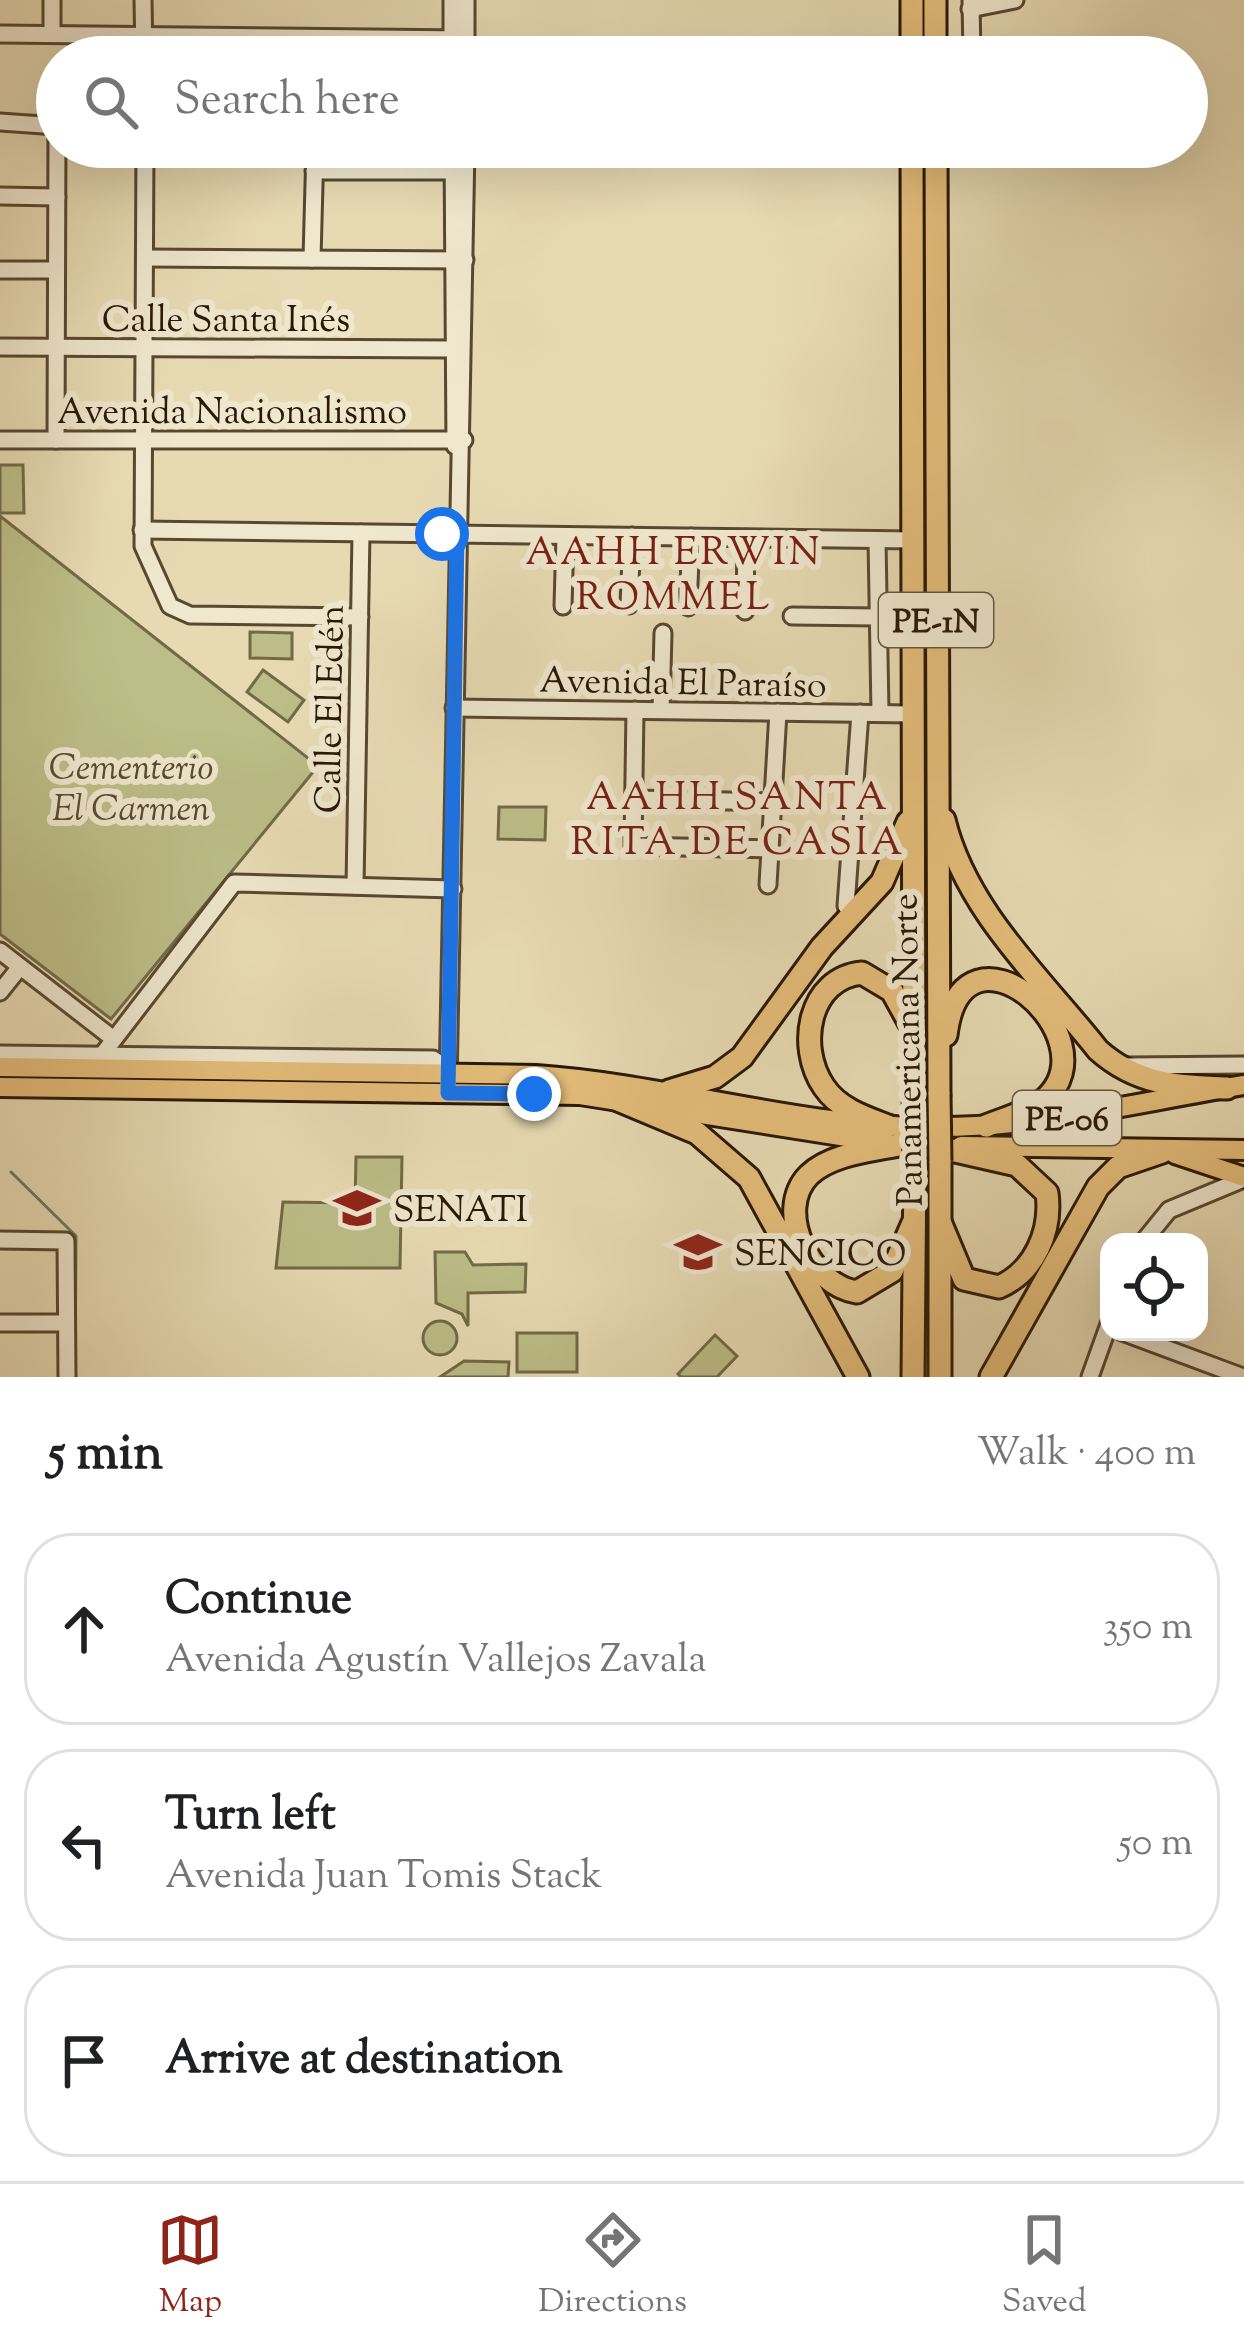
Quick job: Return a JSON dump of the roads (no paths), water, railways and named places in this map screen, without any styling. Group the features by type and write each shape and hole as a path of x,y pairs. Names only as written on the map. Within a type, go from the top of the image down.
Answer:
{"highway":[{"path":"911,0 912,36"},
{"path":"934,0 935,36"},
{"name":"Panamericana Norte","path":"912,168 914,1094 941,1225 940,1377"},
{"name":"Panamericana Norte","path":"914,1377 913,1223 939,1094 936,168"},
{"path":"937,788 955,857 979,902 1117,1066 1183,1077 1238,1078"},
{"path":"669,1091 715,1077 742,1057 822,947 882,882 913,811"},
{"path":"893,1135 854,1113 825,1089 814,1055 815,1006 833,981 862,973 892,991 913,1033"},
{"path":"938,1065 952,1008 976,980 1004,981 1038,1005 1061,1041 1061,1074 1046,1098 986,1126"},
{"path":"611,1097 697,1133 749,1178 858,1377"},
{"path":"893,1135 808,1176 795,1198 797,1226 823,1276 857,1292 892,1271 913,1223"},
{"path":"991,1377 1098,1187 1118,1167 1167,1152"},
{"path":"928,1156 1017,1165 1047,1193 1048,1221 1037,1251 1018,1275 999,1287 964,1279 941,1225"}],"main road":[{"path":"0,1066 448,1070 625,1082 893,1135"},
{"name":"PE-06","path":"893,1135 1084,1115 1238,1078"},
{"path":"0,1092 611,1097 787,1132 893,1135"},
{"name":"PE-06","path":"893,1135 928,1156 1244,1150"},
{"path":"1167,1152 1244,1178"}],"street":[{"path":"52,0 52,34"},
{"path":"143,0 144,35"},
{"path":"452,0 457,36"},
{"path":"461,36 466,0"},
{"path":"971,36 970,4 1015,0"},
{"path":"0,34 202,36"},
{"path":"0,122 36,125"},
{"path":"56,440 57,168"},
{"path":"145,168 142,530 164,595 180,612 360,616"},
{"path":"313,259 314,168"},
{"path":"448,1093 459,260 453,168"},
{"path":"458,445 453,349 465,168"},
{"path":"314,171 453,171"},
{"path":"0,196 57,197"},
{"path":"145,258 459,260"},
{"path":"0,270 56,270"},
{"name":"Calle Santa Inés","path":"0,347 453,349"},
{"name":"Avenida Nacionalismo","path":"0,440 458,445"},
{"path":"142,530 913,540"},
{"name":"Calle El Edén","path":"355,886 362,533"},
{"path":"563,606 566,536"},
{"path":"629,605 632,536"},
{"path":"688,607 691,537"},
{"path":"745,611 746,538"},
{"path":"877,540 880,713"},
{"path":"792,616 878,617"},
{"path":"661,710 663,633"},
{"name":"Avenida El Paraíso","path":"454,708 912,714"},
{"path":"635,710 633,846 770,849"},
{"path":"768,885 778,712"},
{"path":"846,906 860,713"},
{"path":"634,800 773,802"},
{"path":"102,1054 111,1036 234,883 453,889"},
{"path":"0,951 111,1036"},
{"path":"0,992 20,967"},
{"path":"0,1054 433,1059 448,1070"},
{"path":"1150,1233 1169,1210 1244,1178"},
{"path":"0,1240 66,1241 67,1377"},
{"path":"0,1323 65,1323"},
{"path":"1090,1377 1103,1341"},
{"path":"1146,1341 1243,1377"}],"waterway":[{"path":"11,1172 76,1236 75,1377"}],"place":[{"name":"SENATI","path":"357,1208"},
{"name":"SENCICO","path":"698,1252"}],"district":[{"name":"AAHH ERWIN ROMMEL","path":"674,572"},
{"name":"AAHH SANTA RITA DE CASIA","path":"738,818"}],"park label":[{"name":"Cementerio El Carmen","path":"131,786"}]}
